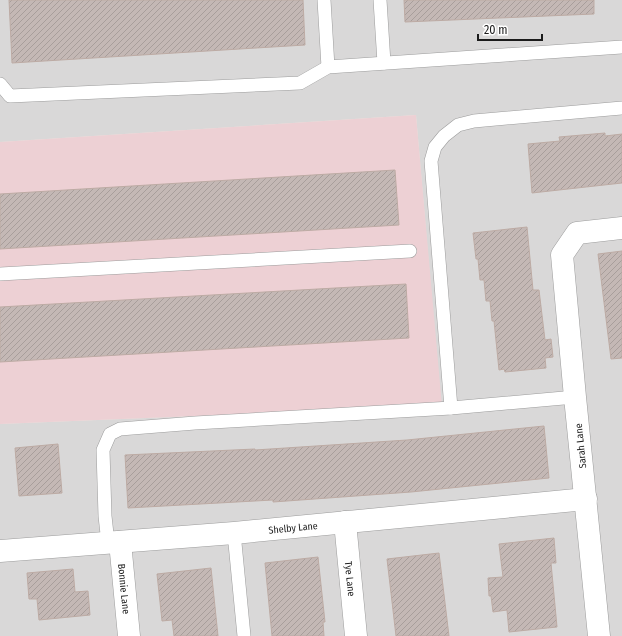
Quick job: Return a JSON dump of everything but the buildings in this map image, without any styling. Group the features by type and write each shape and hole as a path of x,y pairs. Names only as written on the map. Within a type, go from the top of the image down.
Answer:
{"street":[{"name":"Sarah Lane","path":"599,636 562,255 577,233 622,228"},
{"name":"Shelby Lane","path":"0,551 234,533 586,499"},
{"name":"Tye Lane","path":"344,522 356,636"},
{"name":"Bonnie Lane","path":"114,542 129,636"}],"lane":[{"path":"324,0 328,67"},
{"path":"380,0 384,63"},
{"path":"0,84 10,96 300,83 328,67 622,47"},
{"path":"450,408 431,161 435,147 444,136 458,125 474,121 622,108"},
{"path":"0,274 410,251"},
{"path":"114,542 104,516 103,450 110,434 120,429 195,423 450,408 575,397"},
{"path":"234,533 244,636"}],"shaded area":[{"path":"0,0 622,0 622,636 0,636 0,424 441,406 416,115 0,142"},
{"path":"416,115 442,406 0,424 0,142"}]}
